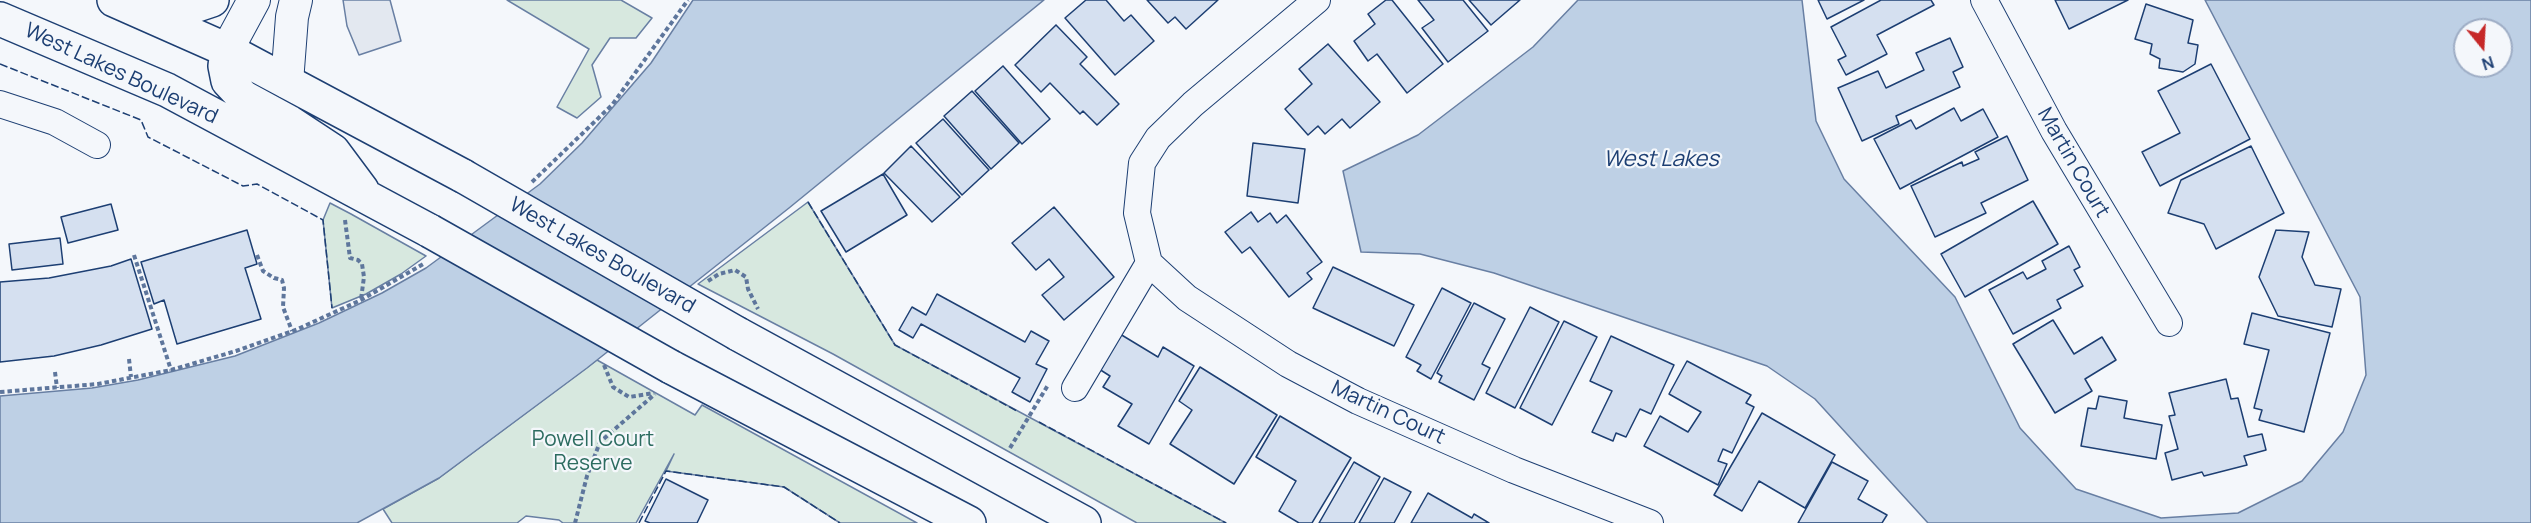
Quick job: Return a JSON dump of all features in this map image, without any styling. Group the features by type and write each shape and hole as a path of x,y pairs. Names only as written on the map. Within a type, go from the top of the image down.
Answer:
{"main road":[{"name":"West Lakes Boulevard","path":"114,0 227,50 749,324 1084,523"},
{"path":"148,14 185,9 212,0"},
{"name":"West Lakes Boulevard","path":"0,19 167,90 357,209 428,247 664,383 969,523"},
{"path":"227,50 225,66 228,81 243,97 289,122 333,151 357,209"}],"street":[{"path":"227,50 254,0"},
{"path":"287,82 292,17 296,0"},
{"path":"1078,383 1149,263 1137,213 1142,163 1158,138 1193,104 1317,0"},
{"name":"Martin Court","path":"1984,0 2054,131 2169,323"},
{"path":"0,104 55,122 96,146"},
{"name":"Martin Court","path":"1149,263 1187,298 1288,364 1359,401 1514,470 1650,523"}],"path":[{"path":"529,185 612,105 688,0"},
{"path":"357,209 350,258 362,264 364,277 361,300"},
{"path":"0,392 57,388 131,377 171,370 236,351 292,331 361,300 428,247"},
{"path":"134,255 171,370"},
{"path":"256,255 263,271 282,280 283,308 292,331"},
{"path":"707,282 719,274 735,270 746,276 749,324"},
{"path":"129,359 131,377"},
{"path":"602,359 613,387 629,397 664,383"},
{"path":"55,372 57,388"},
{"path":"575,523 587,476 600,442 664,383"},
{"path":"1008,451 1049,383 1078,383"}],"green space":[{"path":"507,0 621,0 652,18 636,38 610,38 592,65 601,97 577,118 557,107 589,49"},
{"path":"808,202 895,345 1226,523 1137,523 833,354 698,284"},
{"path":"330,203 426,256 401,274 366,294 332,308 323,220"},
{"name":"Powell Court Reserve","path":"597,360 695,415 702,405 917,523 840,523 784,487 666,471 674,454 636,523 563,523 559,520 526,516 517,523 392,523 383,509 439,478"}],"shaded area":[{"path":"343,0 390,0 401,41 359,55 347,26"}],"water":[{"path":"693,0 1044,0 789,208 587,368 439,478 357,523 0,523 0,396 92,388 138,380 235,356 319,323 382,293 426,268 540,184 582,143 651,63"},
{"name":"West Lakes","path":"1578,0 1802,0 1816,121 1844,179 1955,297 2020,428 2076,489 2161,518 2238,513 2302,481 2343,432 2366,375 2360,297 2205,0 2531,0 2531,523 1928,523 1815,399 1767,366 1494,273 1420,254 1361,252 1343,171 1418,135 1533,47"}],"building":[{"path":"1086,0 1106,0 1124,21 1131,15 1154,41 1115,75 1065,18"},
{"path":"1147,0 1218,0 1186,29 1175,17 1168,23"},
{"path":"1386,0 1392,0 1443,64 1407,93 1377,54 1368,61 1354,41 1375,24 1368,14"},
{"path":"1418,0 1463,0 1488,31 1448,62 1422,28 1434,20"},
{"path":"1469,0 1520,0 1491,25"},
{"path":"1818,0 1864,0 1827,19"},
{"path":"1881,0 1931,0 1934,5 1877,35 1887,54 1846,75 1838,60 1846,56 1831,27"},
{"path":"2055,0 2128,0 2069,29"},
{"path":"2146,4 2193,20 2188,43 2198,45 2195,64 2183,72 2159,68 2160,59 2150,54 2152,44 2135,39"},
{"path":"1056,25 1087,57 1080,64 1119,104 1097,125 1083,111 1080,114 1050,83 1041,92 1015,65"},
{"path":"1950,38 1963,67 1953,72 1960,87 1896,116 1899,124 1862,141 1838,88 1878,71 1886,88 1924,70 1916,53"},
{"path":"1328,44 1380,102 1350,128 1342,119 1325,134 1318,126 1308,135 1285,109 1312,84 1299,69"},
{"path":"2211,64 2250,139 2160,186 2142,152 2180,133 2158,91"},
{"path":"1003,66 1050,119 1022,144 975,91"},
{"path":"972,91 1019,143 991,169 944,116"},
{"path":"1954,108 1961,121 1983,109 1998,137 1900,189 1874,139 1911,120 1916,129"},
{"path":"943,119 989,170 962,195 916,143"},
{"path":"2007,136 2028,180 1981,203 1986,213 1935,237 1911,186 1962,162 1963,166 1979,159 1975,152"},
{"path":"1253,143 1305,149 1298,203 1247,196"},
{"path":"911,146 960,197 932,222 884,173"},
{"path":"2251,146 2284,213 2216,249 2204,224 2168,213 2181,180"},
{"path":"883,174 907,215 846,252 821,211"},
{"path":"2033,201 2058,244 1965,297 1941,254"},
{"path":"111,204 118,230 68,243 61,217"},
{"path":"1054,207 1114,277 1064,320 1042,295 1064,277 1049,259 1036,270 1012,243"},
{"path":"1251,212 1258,222 1270,213 1277,223 1286,215 1322,262 1307,273 1312,279 1289,297 1250,247 1242,253 1225,232"},
{"path":"247,230 257,264 245,268 261,319 177,344 164,300 154,304 141,262"},
{"path":"2276,230 2309,232 2302,257 2315,285 2341,289 2332,327 2278,316 2259,277"},
{"path":"60,238 63,264 12,270 9,244"},
{"path":"2069,246 2080,267 2074,270 2083,286 2057,300 2061,308 2013,334 1989,290 2023,272 2027,279 2046,269 2042,261"},
{"path":"131,259 152,329 101,345 54,356 0,362 0,282 49,278 111,266"},
{"path":"1333,267 1414,305 1394,346 1313,308"},
{"path":"1442,288 1471,303 1431,379 1417,371 1421,365 1406,357"},
{"path":"937,294 1025,342 1031,331 1049,341 1036,364 1047,369 1030,402 1012,392 1020,378 921,324 913,338 899,330 912,307 926,315"},
{"path":"1474,303 1505,319 1482,364 1490,368 1474,400 1439,382 1442,376 1437,373"},
{"path":"1530,307 1559,322 1515,408 1486,393"},
{"path":"2252,313 2330,333 2304,432 2259,420 2262,410 2254,408 2269,350 2244,344"},
{"path":"2053,320 2074,354 2102,337 2116,360 2085,379 2092,391 2055,413 2013,344"},
{"path":"1564,321 1597,337 1552,425 1520,408"},
{"path":"1120,334 1158,357 1163,347 1194,366 1149,444 1118,426 1132,404 1103,387 1110,376 1099,369"},
{"path":"1611,336 1674,365 1651,414 1640,409 1626,437 1616,433 1613,441 1592,432 1612,391 1590,381"},
{"path":"1687,361 1751,395 1746,403 1754,407 1732,453 1723,449 1718,461 1727,464 1718,485 1644,446 1660,416 1688,432 1701,412 1669,394"},
{"path":"1200,367 1277,415 1234,484 1170,444 1192,410 1179,401"},
{"path":"2226,379 2231,399 2238,398 2248,437 2262,434 2266,450 2244,456 2247,465 2204,476 2202,472 2172,480 2165,453 2178,449 2169,416 2175,415 2169,393"},
{"path":"2099,396 2127,401 2124,418 2162,425 2156,459 2081,446 2088,408 2096,409"},
{"path":"1762,413 1835,455 1805,508 1759,481 1742,511 1714,495"},
{"path":"1280,416 1351,458 1312,523 1299,523 1279,511 1296,481 1256,457"},
{"path":"1354,462 1380,477 1354,523 1319,523"},
{"path":"1832,462 1868,481 1858,499 1887,515 1882,523 1798,523"},
{"path":"1384,478 1411,492 1394,523 1359,523"},
{"path":"666,479 708,500 697,523 650,523 645,521"},
{"path":"1428,493 1472,518 1474,514 1489,523 1411,523"}],"fence":[{"path":"0,64 141,120 148,137 243,186 257,184 323,220 332,308"},
{"path":"808,202 895,345 1017,411"},
{"path":"1039,422 1226,523"},
{"path":"639,523 666,471 784,487 840,523"}]}
